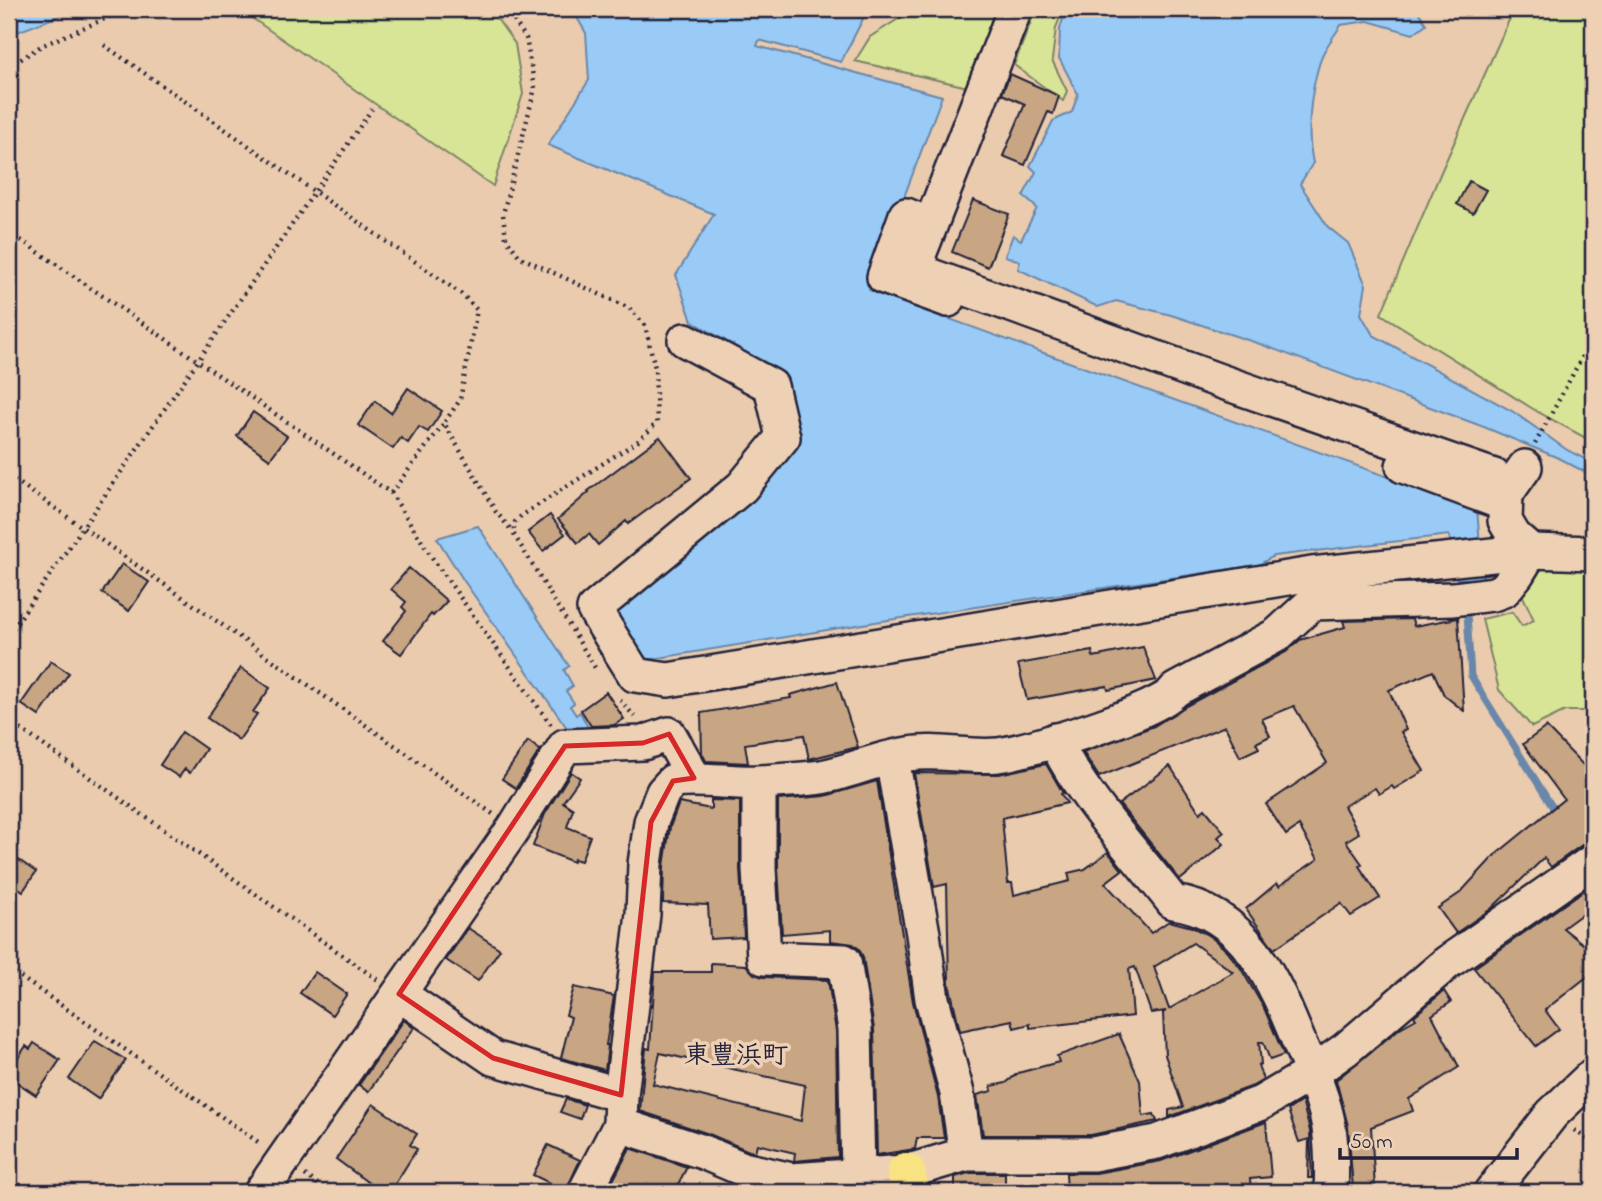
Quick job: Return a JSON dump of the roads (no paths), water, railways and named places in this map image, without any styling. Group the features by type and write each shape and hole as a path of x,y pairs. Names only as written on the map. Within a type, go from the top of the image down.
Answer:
{"street":[{"path":"1015,9 918,260 926,274 1220,381 1460,462 1494,476 1506,499"},
{"path":"685,340 771,386 783,437 743,487 594,609 635,675 668,680 1312,573 1531,551 1593,553"},
{"path":"1525,467 1506,499 1505,522 1514,536 1531,551"},
{"path":"586,1192 620,1110 651,821 663,792 673,780 694,778 726,783 821,777 892,758 937,751 996,755 1055,740 1146,709 1171,696 1175,690 1277,635 1312,603 1453,599 1493,594 1504,590 1517,575 1531,551"},
{"path":"261,1192 514,828 565,746 643,743 669,734 694,778"},
{"path":"1055,740 1062,756 1086,792 1173,902 1188,904 1228,926 1244,940 1277,987 1312,1073 1329,1125 1331,1192"},
{"path":"892,758 932,999 957,1093 967,1154"},
{"path":"759,782 759,869 764,958 844,961 855,1029 858,1175"},
{"path":"399,994 493,1058 620,1110 703,1152 738,1181 858,1175 908,1182 967,1154 1093,1154 1157,1142 1261,1103 1312,1073 1355,1041 1448,962 1593,862"},
{"path":"1491,1192 1552,1114 1593,1075"}],"water":[{"path":"9,9 77,9 17,32 9,40"},
{"path":"572,9 868,9 841,62 759,40 757,46 942,96 869,290 1477,509 1483,579 1457,579 1449,535 1274,556 1258,565 875,622 647,660 615,614 748,493 794,433 780,373 692,321 676,275 714,214 548,145 589,80 586,33"},
{"path":"1066,9 1417,9 1426,24 1413,34 1368,21 1341,25 1323,54 1317,71 1310,124 1313,163 1300,184 1328,227 1348,243 1366,285 1361,314 1373,335 1512,411 1567,450 1593,463 1593,476 1556,457 1484,427 1260,344 1171,315 1116,301 1098,307 1018,269 1020,261 1005,256 1013,235 1021,240 1037,208 1023,196 1036,172 1030,166 1053,121 1072,112 1078,94 1059,58 1060,29"},
{"path":"478,526 569,666 564,670 573,686 566,691 574,703 570,706 576,715 580,712 590,731 574,738 437,538"}],"waterway":[{"path":"1467,614 1471,676 1558,816"}],"district":[{"name":"東豊浜町","path":"736,1057"}]}
